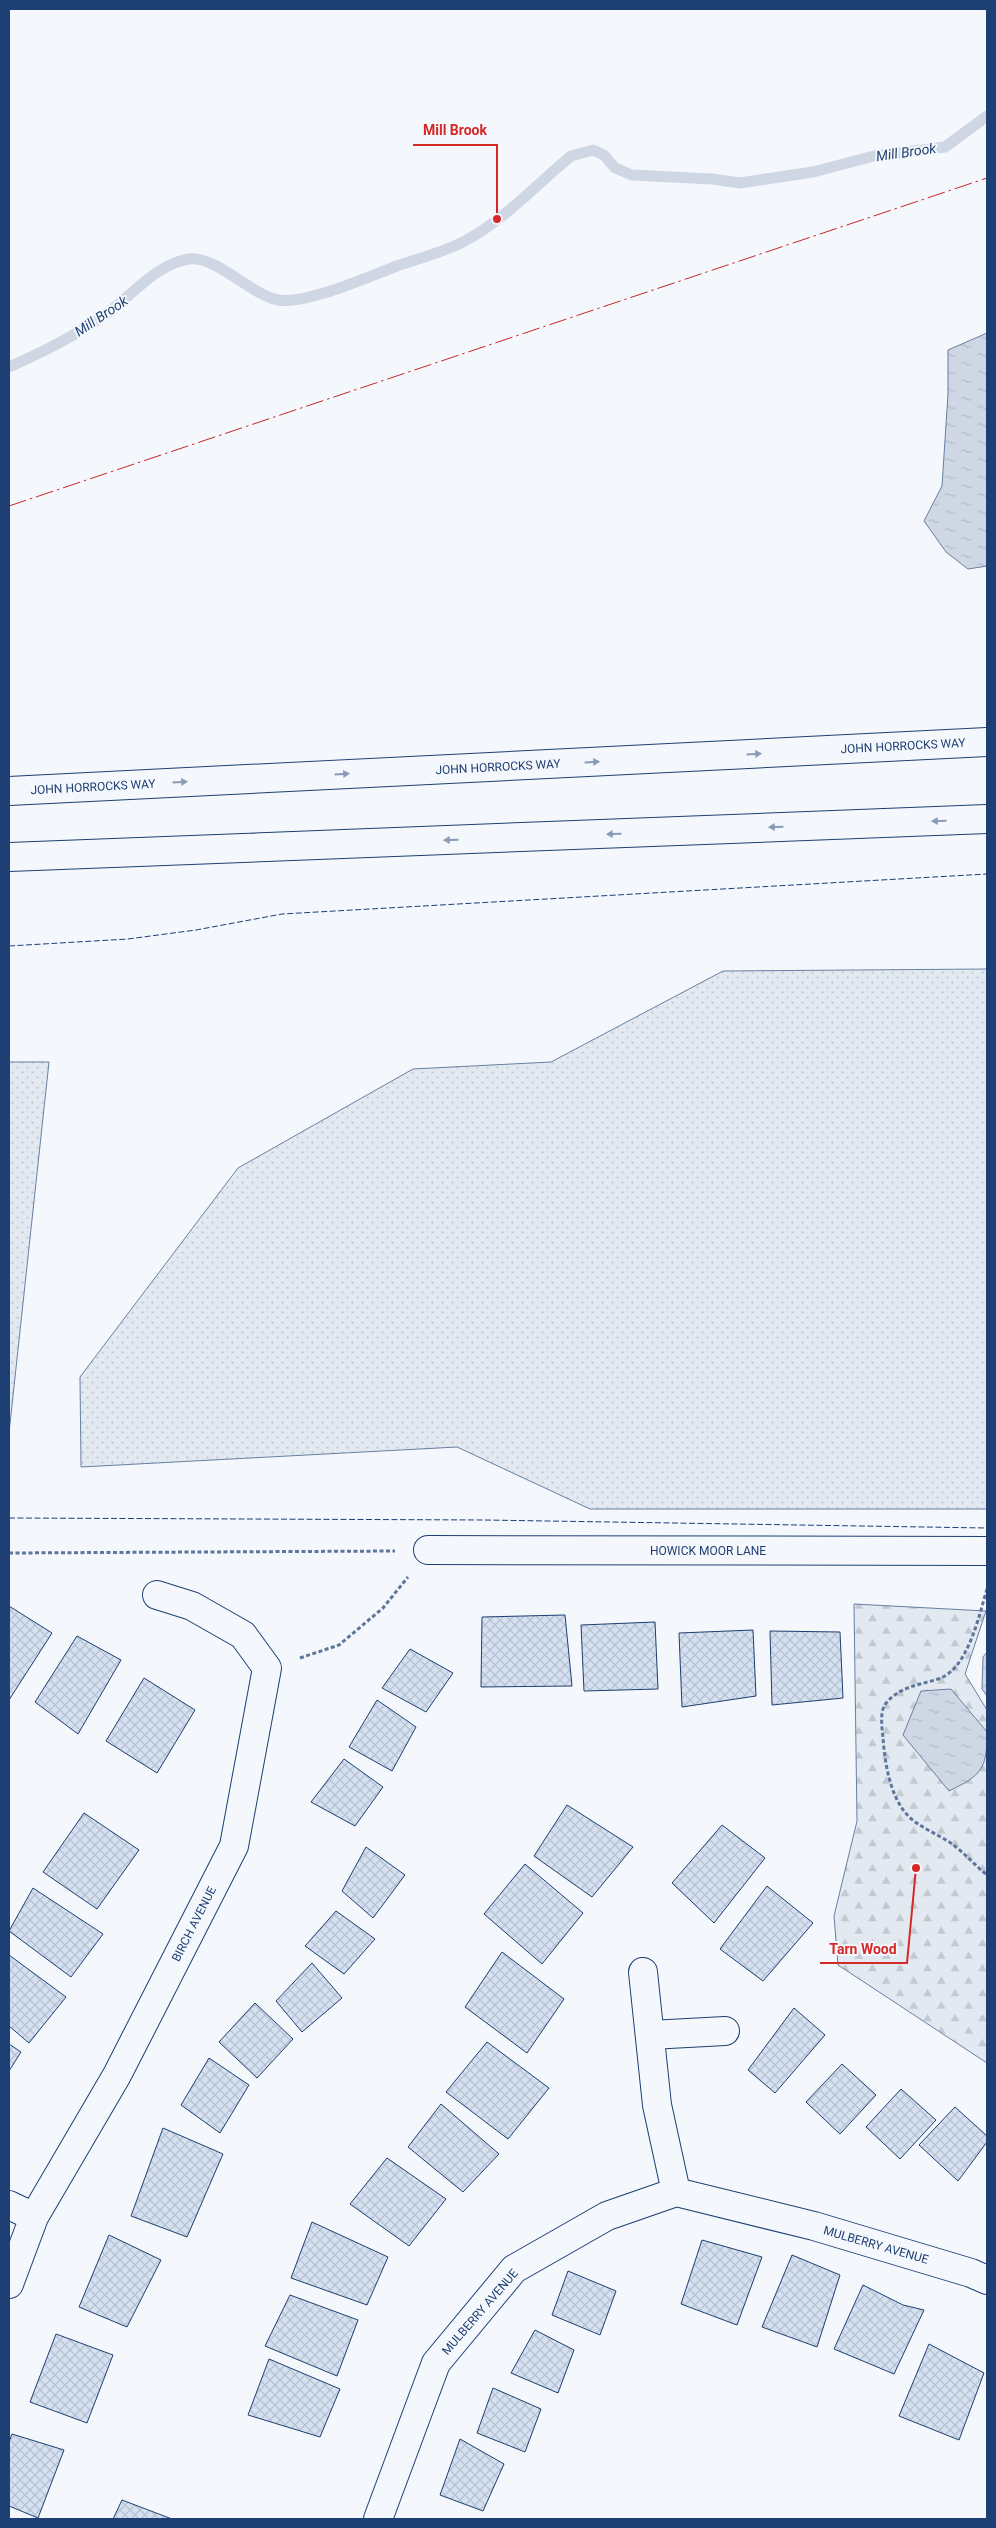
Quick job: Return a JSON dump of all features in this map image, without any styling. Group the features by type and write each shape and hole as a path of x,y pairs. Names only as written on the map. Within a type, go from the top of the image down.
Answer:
{"main road":[{"name":"JOHN HORROCKS WAY","path":"9,791 987,742"},
{"path":"9,857 987,819"},
{"name":"HOWICK MOOR LANE","path":"428,1550 987,1551"},
{"path":"157,1595 192,1606 243,1635 268,1668"},
{"name":"BIRCH AVENUE","path":"9,2284 34,2217 117,2075 234,1846 268,1668"},
{"path":"643,1972 657,2105 676,2192"},
{"path":"650,2035 725,2031"},
{"name":"MULBERRY AVENUE","path":"378,2519 436,2363 514,2269 607,2216 676,2192 814,2226 971,2272 987,2280"},
{"path":"9,2205 34,2217"}],"path":[{"path":"9,1553 428,1550"},
{"path":"268,1668 339,1645 383,1608 428,1550"},
{"path":"987,1589 975,1630 961,1659 951,1672 940,1679 900,1691 885,1703 881,1719 883,1744 891,1785 899,1804 913,1820 956,1846 987,1875"}],"green space":[{"path":"987,969 987,1509 590,1509 457,1447 81,1467 80,1377 238,1168 413,1069 551,1062 723,971"},
{"path":"9,1062 49,1062 9,1433"},
{"path":"854,1604 986,1611 965,1674 987,1710 987,2063 838,1965 834,1916 857,1821"}],"water":[{"path":"987,333 987,566 968,569 946,552 924,521 942,486 948,394 948,350"},
{"path":"987,1652 987,1696 982,1689 983,1657"},
{"path":"951,1689 987,1732 987,1745 984,1763 976,1775 949,1791 903,1735 921,1691"}],"building":[{"path":"9,1606 52,1633 9,1700"},
{"path":"565,1615 572,1686 481,1687 482,1617"},
{"path":"655,1622 658,1689 584,1691 581,1625"},
{"path":"753,1630 756,1696 682,1707 679,1633"},
{"path":"770,1631 840,1632 843,1698 772,1705"},
{"path":"77,1636 121,1660 78,1734 35,1702"},
{"path":"410,1649 453,1673 426,1712 382,1688"},
{"path":"144,1678 195,1710 157,1773 106,1741"},
{"path":"377,1700 416,1727 392,1771 349,1747"},
{"path":"344,1759 383,1787 355,1826 311,1802"},
{"path":"567,1805 633,1847 592,1897 534,1856"},
{"path":"84,1813 139,1850 97,1909 43,1872"},
{"path":"722,1825 765,1858 714,1923 672,1883"},
{"path":"366,1847 405,1875 373,1918 342,1891"},
{"path":"525,1864 583,1913 542,1964 484,1914"},
{"path":"767,1886 813,1923 763,1981 720,1949"},
{"path":"33,1888 103,1934 71,1977 9,1931"},
{"path":"336,1911 375,1939 344,1974 305,1946"},
{"path":"502,1952 564,1999 527,2053 465,2007"},
{"path":"9,1955 66,1997 29,2043 9,2026"},
{"path":"312,1963 342,1998 302,2032 276,2001"},
{"path":"255,2003 293,2039 257,2078 219,2042"},
{"path":"794,2008 825,2035 775,2093 748,2070"},
{"path":"487,2042 549,2088 508,2139 446,2092"},
{"path":"9,2044 21,2052 9,2071"},
{"path":"209,2058 249,2085 220,2133 181,2105"},
{"path":"842,2064 876,2095 840,2134 806,2102"},
{"path":"901,2089 936,2120 900,2159 866,2127"},
{"path":"441,2104 499,2154 463,2192 408,2147"},
{"path":"955,2107 987,2136 987,2142 958,2181 919,2145"},
{"path":"163,2128 223,2154 187,2237 131,2216"},
{"path":"387,2158 446,2199 409,2246 350,2204"},
{"path":"312,2222 388,2257 367,2305 291,2278"},
{"path":"109,2235 161,2260 127,2327 79,2307"},
{"path":"702,2240 762,2257 737,2325 681,2304"},
{"path":"792,2255 840,2275 817,2347 762,2327"},
{"path":"568,2271 616,2291 600,2335 552,2315"},
{"path":"863,2285 903,2305 924,2310 894,2374 834,2349"},
{"path":"290,2295 358,2320 337,2376 265,2346"},
{"path":"535,2330 574,2350 558,2393 511,2373"},
{"path":"56,2334 113,2355 87,2423 30,2402"},
{"path":"929,2344 984,2373 959,2440 899,2416"},
{"path":"269,2359 340,2389 320,2437 248,2415"},
{"path":"493,2388 541,2409 525,2452 477,2433"},
{"path":"12,2434 64,2450 38,2518 9,2506 9,2442"},
{"path":"460,2439 504,2464 483,2511 440,2495"},
{"path":"122,2500 172,2519 113,2519"}],"waterway":[{"name":"Mill Brook","path":"9,367 80,331 112,310 154,275 177,262 189,259 211,263 268,297 278,300 290,300 338,289 397,266 440,252 465,241 493,223 571,156 593,150 604,155 615,168 632,175 712,179 740,183 813,172 874,156 945,147 987,116"}],"fence":[{"path":"9,946 128,939 196,930 282,914 987,874"},
{"path":"9,1518 485,1520 987,1528"}],"power":[{"path":"9,506 987,178"}],"place":[{"name":"Mill Brook","path":"497,219"},
{"name":"Tarn Wood","path":"916,1868"}]}
